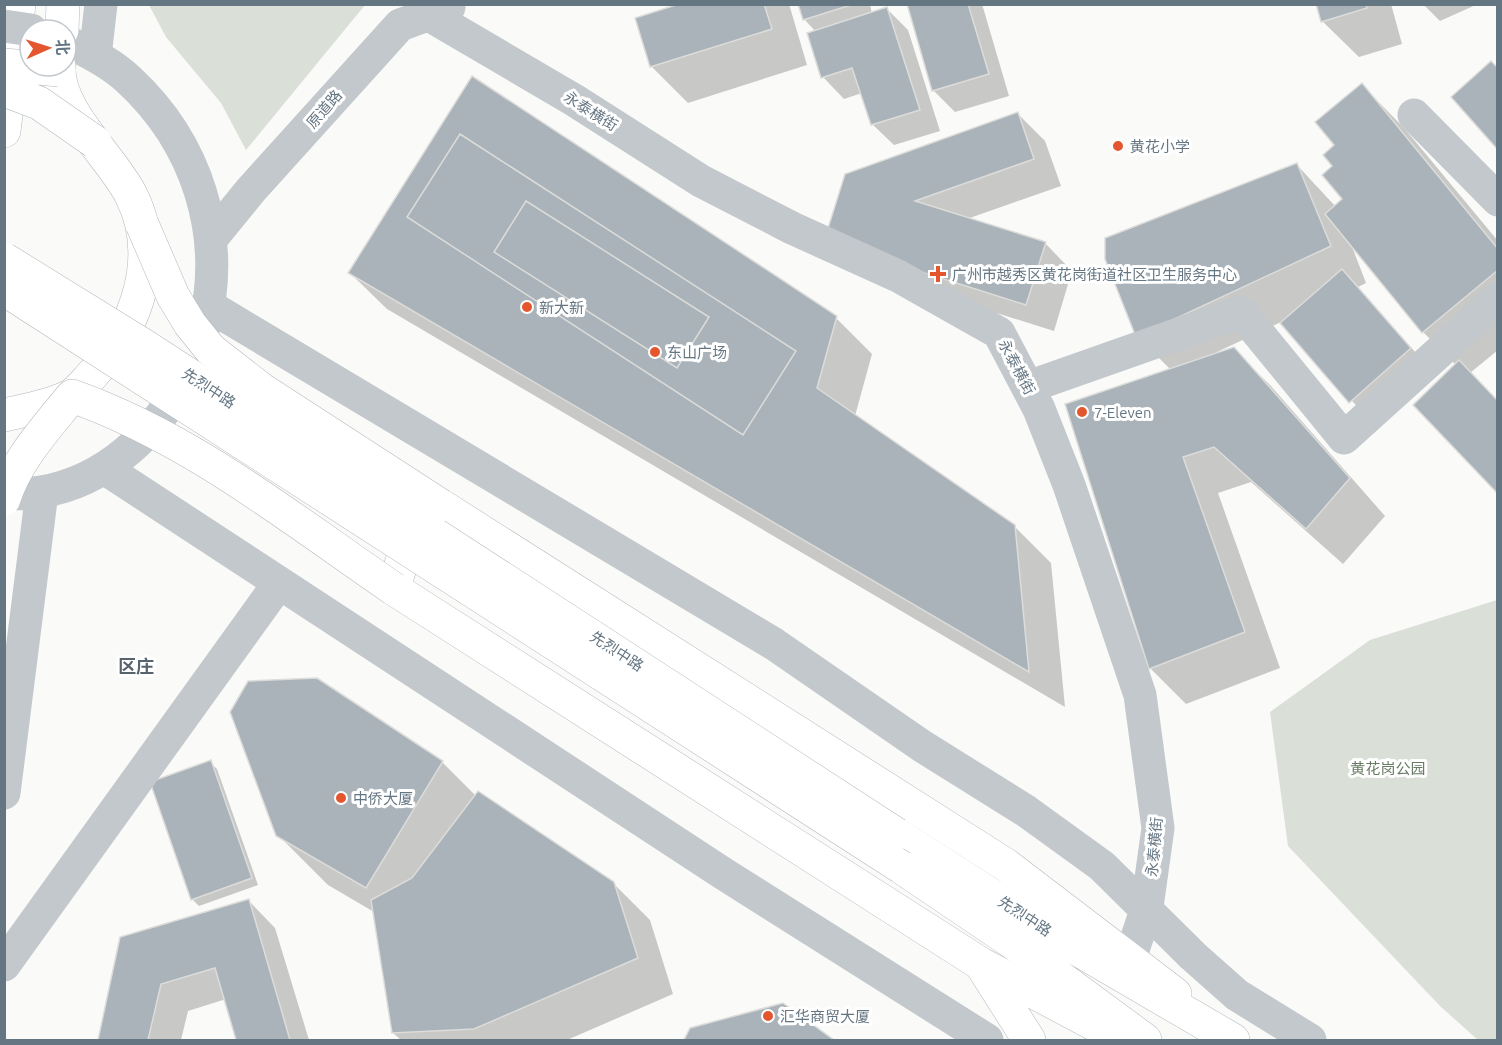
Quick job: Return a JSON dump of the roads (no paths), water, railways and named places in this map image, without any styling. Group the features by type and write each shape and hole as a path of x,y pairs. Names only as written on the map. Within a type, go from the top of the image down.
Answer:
{"main road":[{"path":"4,130 19,4"},
{"name":"先烈中路","path":"59,78 69,104 122,178 173,296 190,324 211,350 261,389 440,505 1006,865 1234,1041"},
{"path":"4,90 39,103 95,142"},
{"path":"5,490 23,460 72,396 105,361 124,334 138,304 145,271 142,224"},
{"name":"先烈中路","path":"4,259 143,345 1065,942 1234,1041"},
{"name":"先烈中路","path":"4,289 901,867 1012,942 1145,1041"},
{"path":"4,415 72,396 108,409 200,455 394,589 981,964 1124,1041"},
{"path":"394,589 409,543 428,513 440,505"},
{"path":"981,964 1029,1041"}],"street":[{"path":"95,56 101,4"},
{"name":"原道路","path":"211,239 251,190 400,25 439,8"},
{"name":"永泰横街","path":"439,8 574,100 701,181 792,228 898,276 999,333 1028,387 1069,484 1140,695 1158,828 1147,907 1130,959"},
{"path":"5,490 42,492 104,468 141,439 173,401 198,354 209,306 213,250 195,172 166,119 128,79 95,56 78,58"},
{"path":"1414,115 1497,200"},
{"path":"209,306 774,644 922,746 1063,837 1102,866 1147,907 1193,956 1237,994 1310,1041"},
{"path":"1028,387 1241,312 1344,438 1493,312"},
{"path":"104,468 724,874 987,1041"},
{"path":"4,793 42,492"},
{"path":"4,965 279,583"},
{"path":"1147,907 1241,1041"},
{"path":"1065,942 1130,959 1237,994"}],"place":[{"name":"黄花小学","path":"1118,146"},
{"name":"广州市越秀区黄花岗街道社区卫生服务中心","path":"938,274"},
{"name":"新大新","path":"527,307"},
{"name":"东山广场","path":"655,352"},
{"name":"7-Eleven","path":"1082,412"},
{"name":"中侨大厦","path":"341,798"},
{"name":"汇华商贸大厦","path":"768,1016"}],"district":[{"name":"区庄","path":"136,666"}],"park label":[{"name":"黄花岗公园","path":"1388,768"}]}
